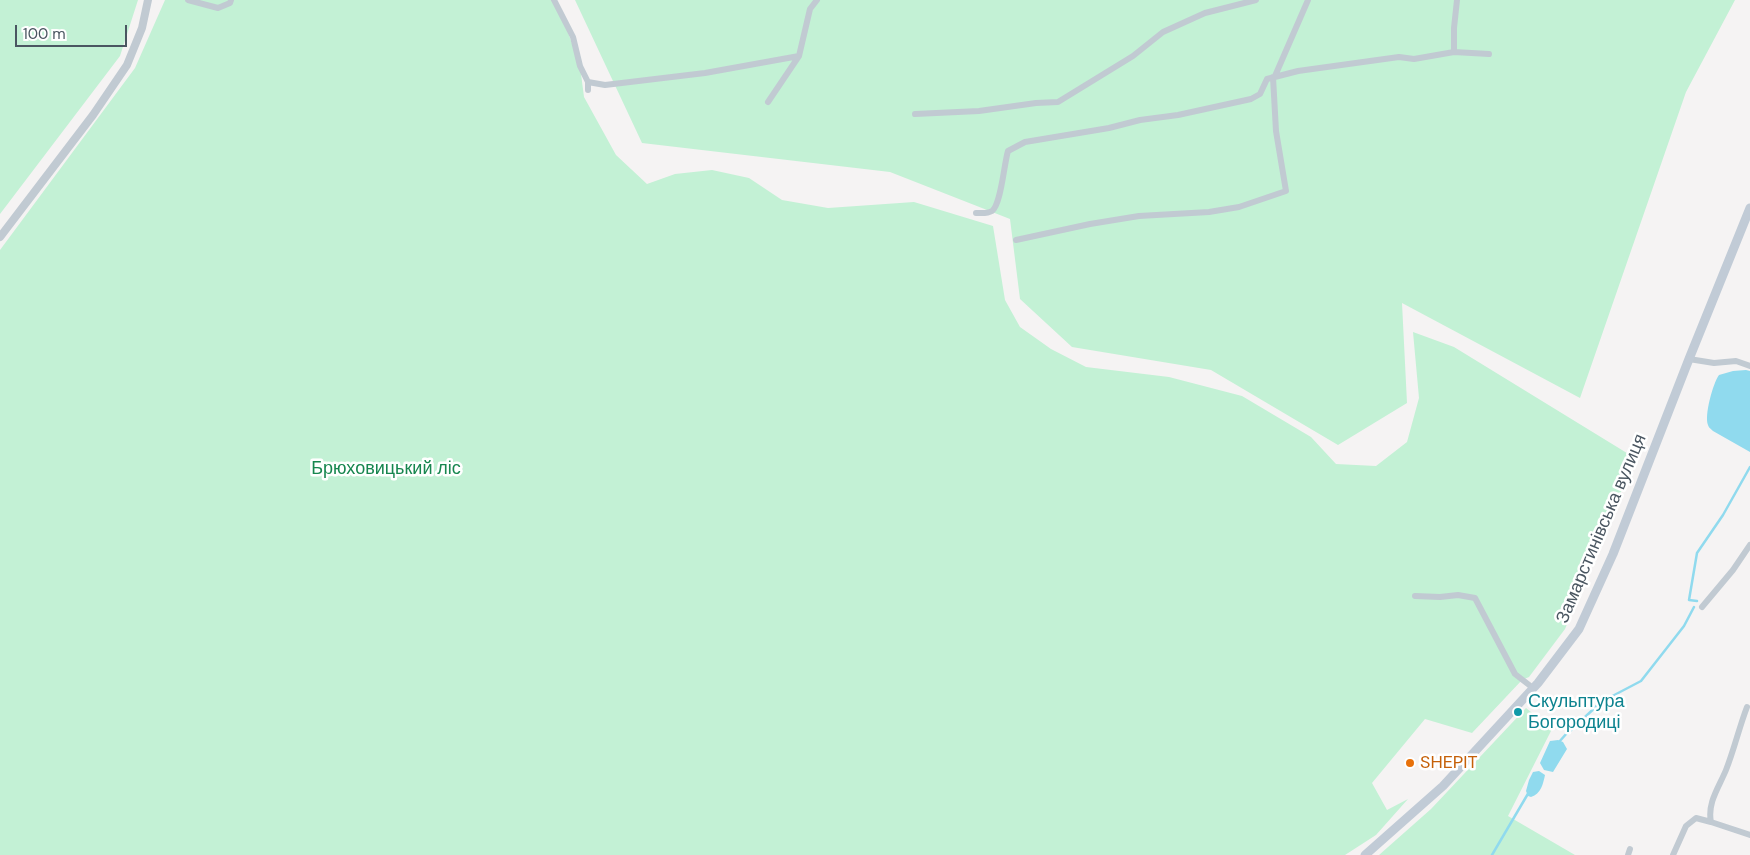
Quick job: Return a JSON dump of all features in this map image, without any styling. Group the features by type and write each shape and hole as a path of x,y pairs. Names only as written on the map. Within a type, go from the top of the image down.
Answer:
{"main road":[{"name":"Замарстинівська вулиця","path":"1366,855 1443,786 1533,688 1579,629 1613,554 1750,208"}],"street":[{"path":"0,237 94,115 127,64 142,28 148,0"},
{"path":"188,0 218,8 230,3 231,0"},
{"path":"554,0 573,37 580,66 588,86 706,73 799,56"},
{"path":"768,102 799,56 810,9 817,0"},
{"path":"915,114 979,111 1058,102 1133,56 1164,32 1206,12 1256,0"},
{"path":"1016,240 1090,224 1139,216 1209,212 1239,207 1286,191 1276,131 1274,76 1308,0"},
{"path":"1454,52 1457,0"},
{"path":"976,213 988,213 994,210 999,198 1004,162 1008,151 1025,142 1109,128 1140,120 1178,115 1251,99 1260,94 1266,79 1274,76 1399,57 1414,59 1454,52 1489,54"},
{"path":"1689,358 1714,364 1736,361 1750,366"},
{"path":"1702,607 1750,546"},
{"path":"1415,596 1440,597 1458,594 1476,598 1515,674 1533,688"},
{"path":"1711,822 1709,814 1714,796 1726,770 1747,707"},
{"path":"1673,855 1686,826 1696,818 1750,835"}],"green space":[{"path":"0,0 138,0 120,56 0,214"},
{"name":"Брюховицький ліс","path":"165,0 554,0 559,7 580,66 584,97 616,155 647,184 675,174 712,170 749,178 782,200 828,208 914,202 993,226 1005,300 1020,327 1051,349 1086,367 1169,377 1242,396 1311,437 1336,464 1376,466 1407,442 1419,398 1413,332 1454,347 1635,458 1565,629 1529,677 1522,680 1472,733 1425,719 1372,783 1387,810 1408,799 1376,835 1345,855 0,855 0,250 135,68"},
{"path":"575,0 1735,0 1686,92 1580,398 1402,303 1407,403 1338,445 1211,370 1072,347 1020,299 1010,219 890,172 642,143"},
{"path":"1526,708 1552,729 1508,816 1575,855 1379,855 1431,809"}],"water":[{"path":"1746,370 1750,371 1750,452 1713,431 1707,421 1710,400 1719,375"},
{"path":"1558,740 1563,742 1567,749 1553,772 1544,770 1540,763 1550,741"},
{"path":"1539,771 1545,775 1541,788 1534,796 1528,796 1526,791 1529,780 1533,772"}],"waterway":[{"path":"1697,601 1689,600 1697,553 1723,515 1750,467"},
{"path":"1570,731 1601,702 1641,681 1684,626 1694,607"},
{"path":"1559,742 1567,733"},
{"path":"1492,855 1529,792"}],"place":[{"name":"Скульптура Богородиці","path":"1518,712"},
{"name":"SHEPIT","path":"1410,763"}]}
